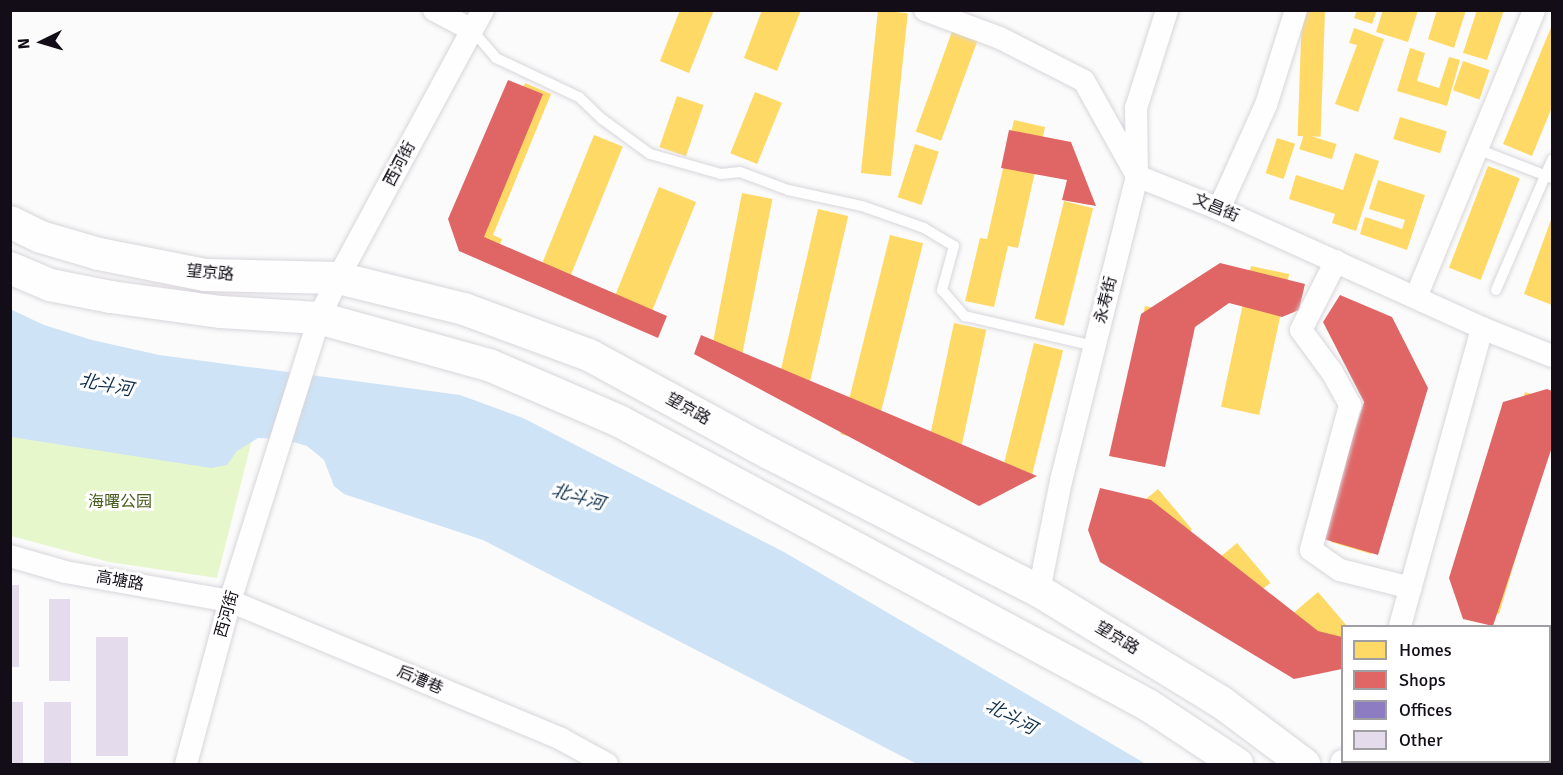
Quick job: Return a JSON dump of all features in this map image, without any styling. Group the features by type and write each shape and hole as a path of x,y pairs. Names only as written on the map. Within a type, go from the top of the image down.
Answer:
{"main road":[{"name":"望京路","path":"10,222 41,237 99,254 205,275 338,278 464,309 589,355 769,453 1039,591 1221,702 1304,765"},
{"path":"10,267 50,285 111,297 221,312 319,318 489,365 619,421 1148,705 1237,765"}],"street":[{"path":"434,10 477,20"},
{"path":"925,10 1000,38 1084,81 1137,176"},
{"name":"永寿街","path":"1039,591 1061,481 1137,176 1136,108 1167,10"},
{"path":"1219,209 1266,105 1296,10"},
{"path":"1416,297 1534,10"},
{"name":"西河街","path":"186,765 230,601 319,318 338,278 477,20"},
{"name":"文昌街","path":"1137,176 1219,209 1482,328 1552,356"},
{"path":"1336,261 1301,330 1332,372 1350,405 1311,550 1340,570 1411,588"},
{"path":"1404,625 1411,588 1482,328"},
{"name":"高塘路","path":"10,556 65,572 230,601"},
{"name":"后漕巷","path":"230,601 561,739 607,765"}],"lane":[{"path":"477,20 496,58 579,98 602,119 650,154 720,174 740,172 788,189 862,206 924,228 954,246 942,290 965,316 1094,346"},
{"path":"1477,149 1550,177"},
{"path":"1496,290 1550,177 1552,160"}],"green space":[{"name":"海曙公园","path":"10,417 255,428 217,578 109,562 11,536"}],"water":[{"name":"北斗河","path":"10,309 44,325 92,340 159,355 460,395 523,418 784,552 1146,764 917,764 483,540 344,494 334,486 324,460 307,446 283,439 258,438 237,451 227,465 211,468 11,437"}],"building: Homes":[{"path":"680,10 714,10 689,73 660,61"},
{"path":"762,10 801,10 777,71 744,58"},
{"path":"878,10 908,13 891,176 861,173"},
{"path":"1302,10 1325,11 1321,137 1298,136"},
{"path":"1357,10 1377,10 1372,24 1354,18"},
{"path":"1383,10 1418,10 1408,42 1376,32"},
{"path":"1437,10 1466,10 1454,48 1428,39"},
{"path":"1477,10 1504,10 1487,60 1463,53"},
{"path":"1552,25 1552,107 1532,156 1503,144"},
{"path":"1354,28 1384,39 1358,112 1335,104 1357,45 1349,43"},
{"path":"953,29 978,38 941,141 916,131"},
{"path":"1410,48 1425,53 1417,81 1439,88 1449,57 1460,60 1447,106 1397,91"},
{"path":"1463,61 1489,70 1479,99 1453,90"},
{"path":"525,83 551,94 493,235 502,239 494,259 459,245"},
{"path":"755,92 782,103 757,164 730,153"},
{"path":"677,96 703,105 686,156 659,147"},
{"path":"1400,117 1447,131 1440,153 1393,139"},
{"path":"1014,120 1045,127 1018,248 1008,246 994,307 965,301 980,238 987,239"},
{"path":"1304,134 1337,144 1332,159 1299,149"},
{"path":"594,135 623,147 565,288 537,277"},
{"path":"1277,138 1295,144 1284,179 1266,173"},
{"path":"915,144 939,152 921,205 898,197"},
{"path":"1355,153 1379,161 1356,231 1332,223 1335,214 1289,199 1296,175 1343,190"},
{"path":"1488,166 1520,178 1481,280 1449,268"},
{"path":"1378,180 1425,195 1407,250 1360,234 1365,217 1402,229 1405,220 1369,209"},
{"path":"659,187 696,202 644,330 607,315"},
{"path":"742,193 772,199 740,366 710,360"},
{"path":"1064,201 1093,208 1064,326 1035,318"},
{"path":"818,209 848,216 805,404 775,397"},
{"path":"1552,217 1552,305 1524,294"},
{"path":"890,235 923,243 873,442 840,434"},
{"path":"1251,266 1289,274 1259,415 1221,407"},
{"path":"1145,306 1182,314 1152,455 1115,447"},
{"path":"1375,319 1419,398 1371,554 1331,542 1375,403 1342,332"},
{"path":"954,323 986,330 954,482 922,476"},
{"path":"1034,343 1063,350 1032,474 1003,467"},
{"path":"1525,392 1552,401 1552,436 1499,614 1462,602"},
{"path":"1158,489 1192,530 1150,565 1116,524"},
{"path":"1237,543 1270,583 1228,619 1194,579"},
{"path":"1318,592 1346,625 1341,625 1341,642 1310,668 1276,628"},
{"path":"1552,728 1552,761 1551,760"}],"building: Shops":[{"path":"508,80 543,94 484,237 667,316 658,338 459,251 448,219"},
{"path":"1009,130 1071,142 1096,206 1062,200 1067,180 1001,168"},
{"path":"1220,263 1305,284 1299,310 1282,317 1229,303 1195,327 1165,467 1109,456 1141,314"},
{"path":"1340,295 1392,317 1428,388 1378,555 1320,538 1364,402 1323,322"},
{"path":"701,335 1037,476 979,506 694,354"},
{"path":"1547,389 1552,391 1552,447 1493,625 1489,625 1463,619 1449,578 1503,402"},
{"path":"1100,488 1151,500 1318,631 1341,637 1341,669 1294,679 1100,562 1088,530"}],"building: Offices":[{"path":"1414,763 1444,763 1442,764 1413,764"}],"building: Other":[{"path":"10,585 19,585 19,667 10,667"},
{"path":"49,599 70,599 70,681 49,681"},
{"path":"96,637 128,637 128,756 96,756"},
{"path":"10,702 23,702 23,764 10,764"},
{"path":"44,702 71,702 71,764 44,764"}]}
